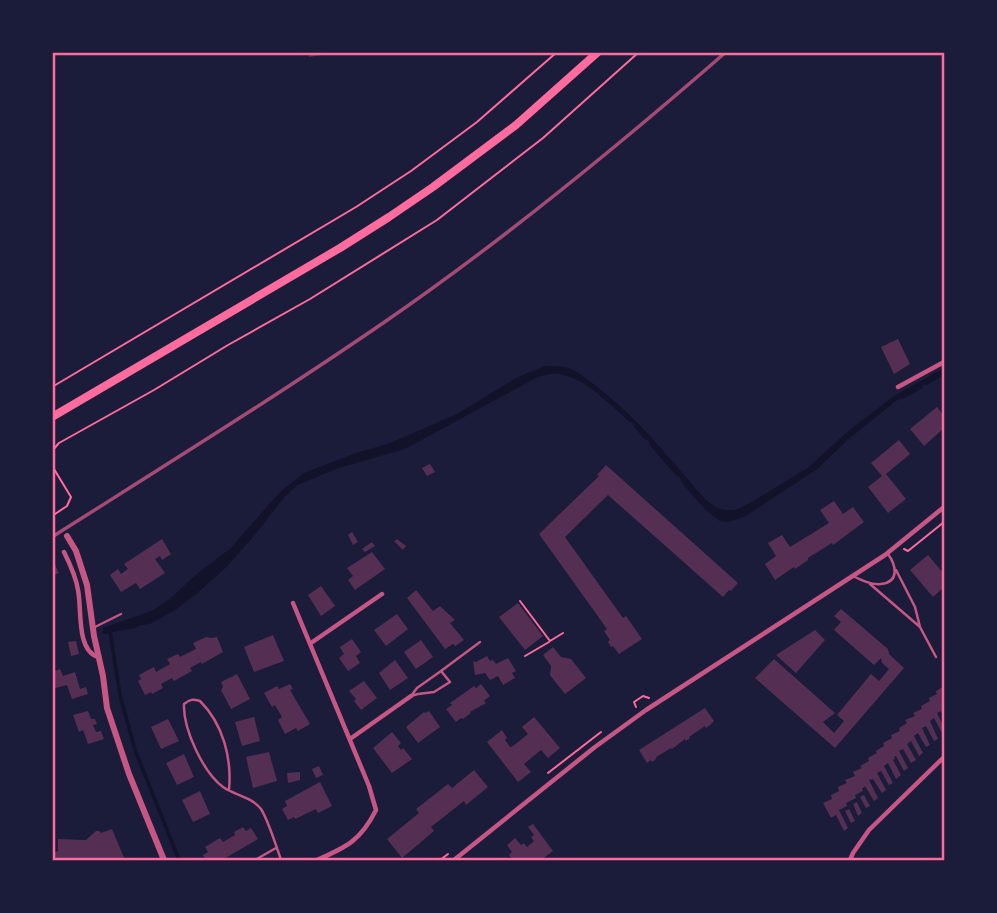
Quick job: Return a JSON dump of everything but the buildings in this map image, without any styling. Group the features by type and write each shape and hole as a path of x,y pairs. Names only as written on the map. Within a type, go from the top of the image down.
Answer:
{"highway":[{"path":"52,417 400,210 516,125 598,52"}],"street":[{"path":"898,387 944,362"},
{"path":"454,860 618,730 887,553 944,507"},
{"path":"67,536 76,551 87,585 107,708 164,860"},
{"path":"64,552 79,591 84,642 91,654 99,657"},
{"path":"311,643 382,594"},
{"path":"293,603 369,786 376,810 361,835 348,845 317,860"},
{"path":"350,739 411,696"},
{"path":"850,860 869,830 944,757"}],"lane":[{"path":"887,553 915,607 920,627 936,657"},
{"path":"853,576 880,584 894,577 896,570"},
{"path":"870,583 920,627"},
{"path":"93,628 121,614"},
{"path":"411,696 417,688 480,642"},
{"path":"411,696 434,692 450,682 441,671"},
{"path":"229,790 227,755 216,721 200,701 192,699 184,704 183,716 200,757 222,786 229,790 254,803 261,810 281,860"},
{"path":"255,860 277,848"}],"path":[{"path":"52,387 356,207 411,171 477,122 557,52"},
{"path":"52,451 59,443 310,299 437,220 543,138 639,52"},
{"path":"52,463 71,496 67,506 52,516"},
{"path":"897,545 908,551 944,522"},
{"path":"520,601 550,641"},
{"path":"525,656 563,633"}],"shaded area":[{"path":"545,366 571,369 591,382 644,429 706,500 725,510 735,510 750,503 809,467 847,432 894,396 944,368 944,373 884,408 817,467 744,515 729,520 720,519 705,507 635,425 584,382 555,371 536,376 405,447 339,466 296,484 225,566 175,608 148,624 104,632 103,628 154,610 173,596 230,549 280,492 304,473 388,444 457,414 518,377"}],"waterway":[{"path":"150,622 175,608 225,566 296,484 339,466 405,447 536,376 555,372 568,374 588,384 630,420"},
{"path":"927,383 944,373"},
{"path":"903,397 921,387"},
{"path":"683,481 705,507 720,519 729,520 744,515 817,467 847,438 890,404"},
{"path":"635,425 646,438"},
{"path":"651,444 678,475"},
{"path":"104,632 136,626"},
{"path":"110,631 120,695 135,750 179,860"}],"railway":[{"path":"52,537 304,376 430,290 560,191 726,52"}]}
